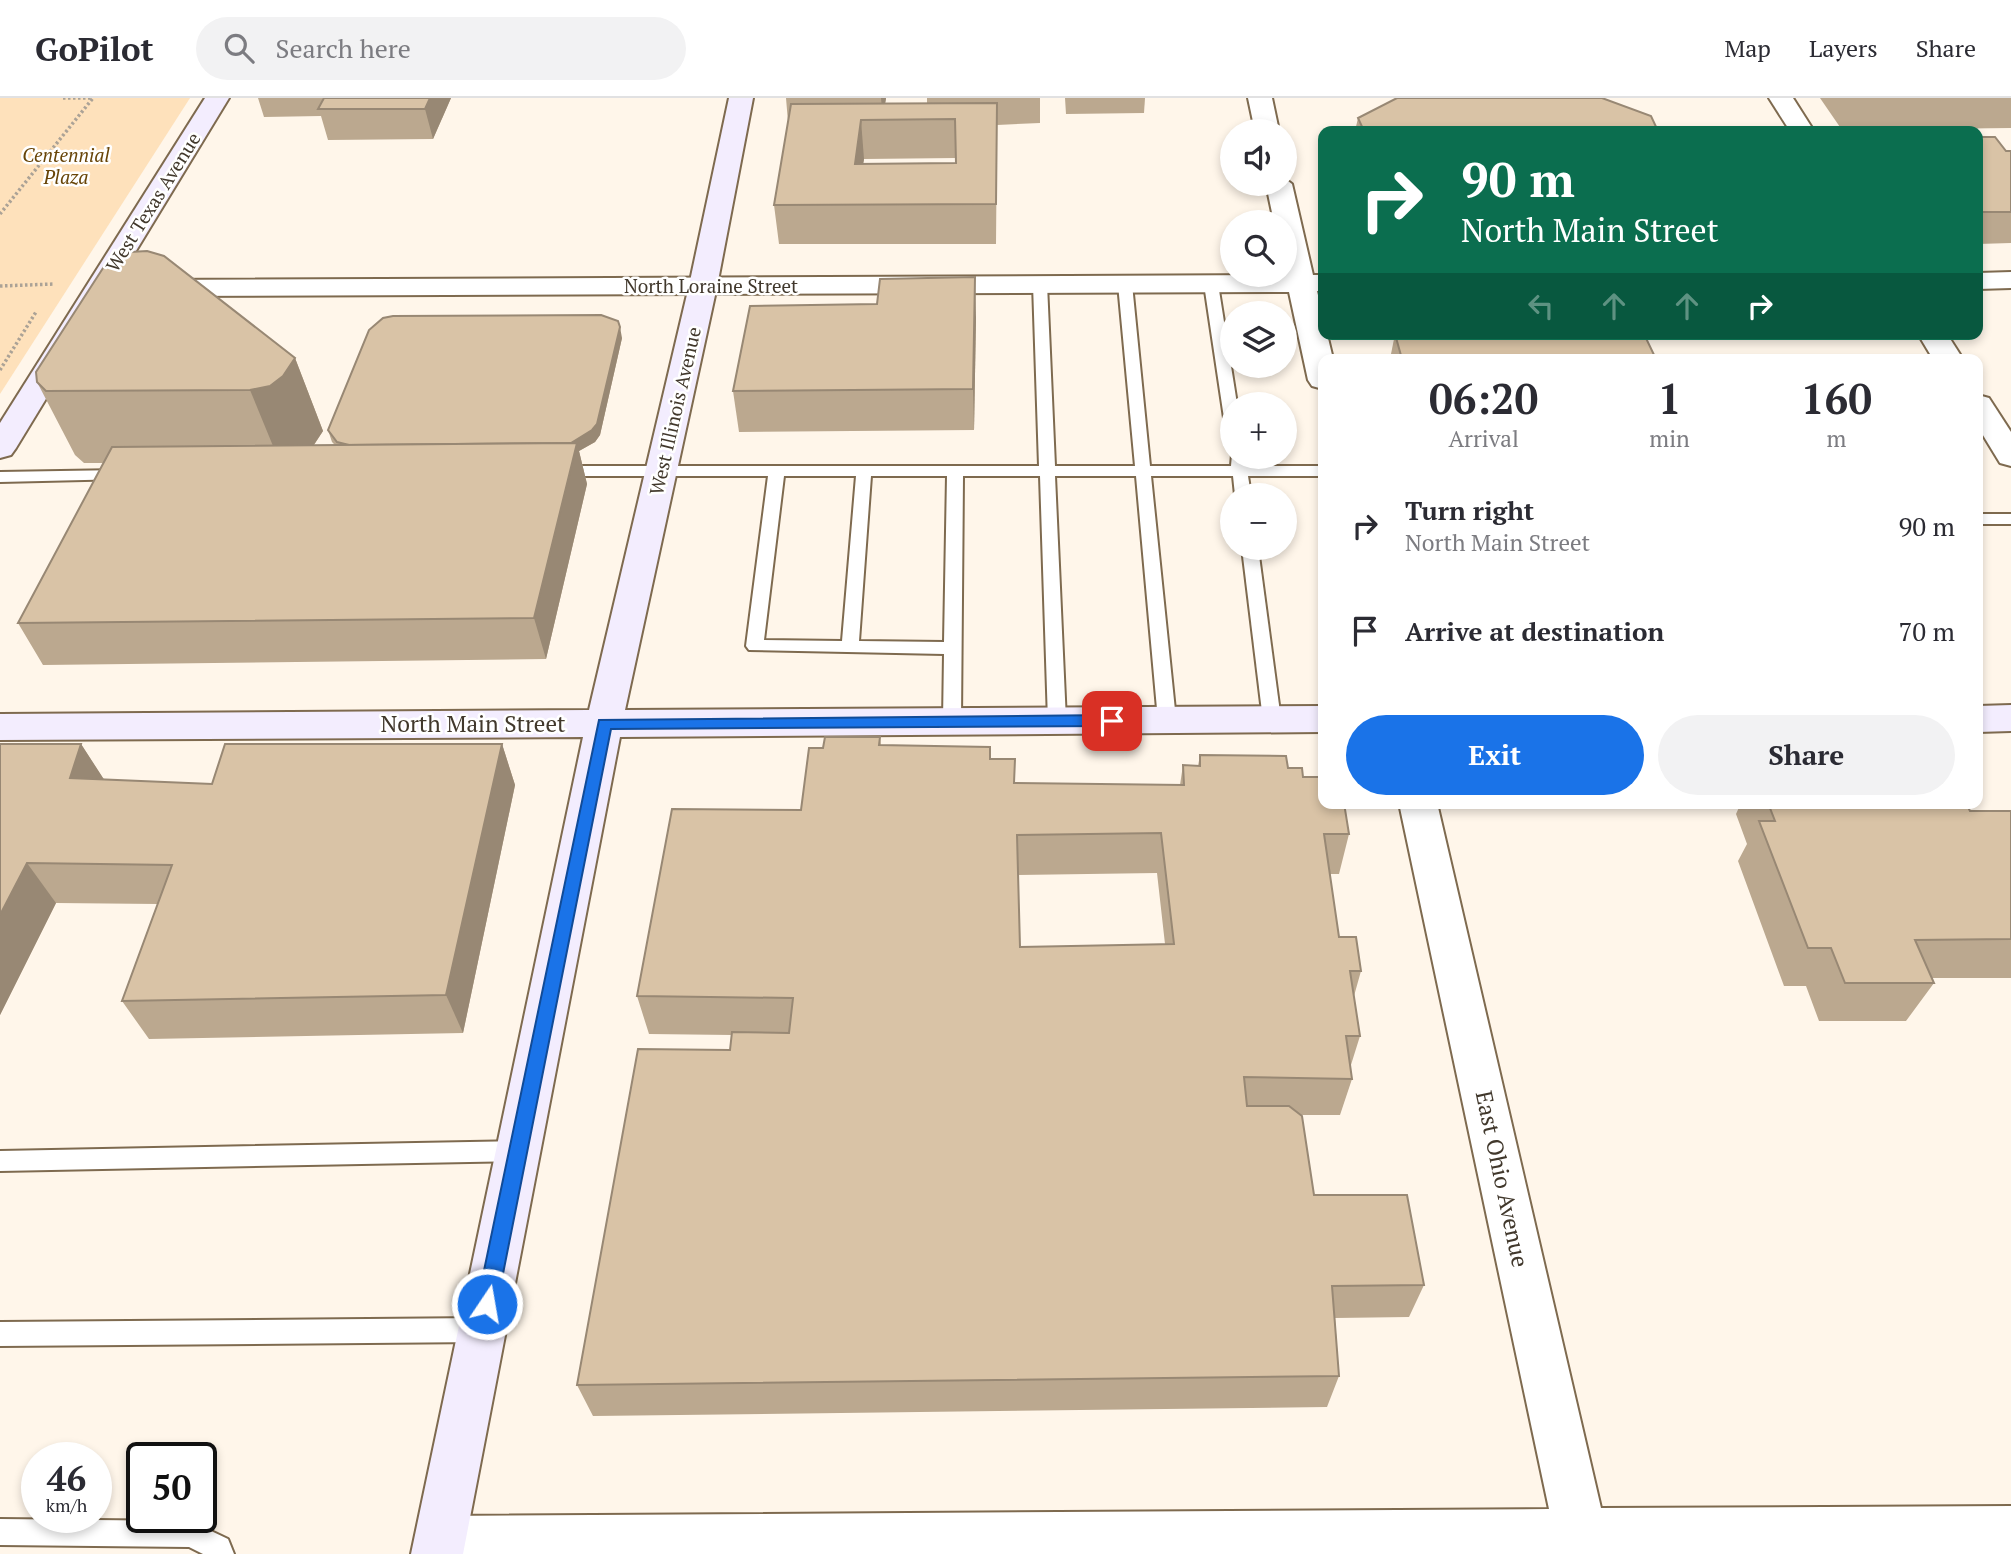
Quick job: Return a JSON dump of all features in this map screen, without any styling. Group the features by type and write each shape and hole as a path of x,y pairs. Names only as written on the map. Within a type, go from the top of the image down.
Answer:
{"main road":[{"name":"West Texas Avenue","path":"0,449 217,98"},
{"name":"West Illinois Avenue","path":"438,1548 604,724 703,286 741,98"},
{"path":"1983,719 2011,718"},
{"name":"North Main Street","path":"0,727 1318,719"}],"street":[{"path":"1260,98 1264,119"},
{"path":"1781,98 1799,126"},
{"path":"1283,196 1312,283 1318,336"},
{"path":"1983,281 2011,281"},
{"name":"North Loraine Street","path":"99,289 1312,283"},
{"path":"1983,412 2011,456"},
{"name":"East Ohio Avenue","path":"1420,809 1583,1545"},
{"path":"438,1548 1583,1545 2011,1532"}],"lane":[{"path":"1040,284 1057,721"},
{"path":"1125,284 1167,720"},
{"path":"1211,284 1228,392"},
{"path":"539,471 1143,470 1220,465"},
{"path":"1297,469 1318,471"},
{"path":"777,470 755,646 953,648"},
{"path":"850,647 864,470"},
{"path":"952,722 955,470"},
{"path":"0,477 139,475"},
{"path":"1983,519 2011,519"},
{"path":"1252,560 1272,720"},
{"path":"0,1161 518,1151"},
{"path":"0,1334 482,1330"},
{"path":"0,1532 190,1534 220,1551"}],"path":[{"path":"63,98 93,98"},
{"path":"0,214 93,98"},
{"path":"0,286 54,284"}],"green space":[{"name":"Centennial Plaza","path":"0,98 190,98 0,394"}],"building":[{"path":"324,98 430,98 425,109 318,109"},
{"path":"1397,98 1602,98 1651,116 1656,126 1362,126 1358,118"},
{"path":"997,103 996,204 774,205 791,104","holes":["955,119 956,163 855,164 861,120"]},
{"path":"1983,137 1995,137 2006,151 2011,151 2011,212 1983,212"},
{"path":"147,251 164,256 295,358 283,376 270,386 250,390 46,391 37,382 36,372 105,265 130,252"},
{"path":"975,277 973,389 733,391 750,306 877,304 880,279"},
{"path":"601,315 618,321 620,327 597,424 571,443 349,445 337,442 328,430 369,330 383,318"},
{"path":"1397,340 1647,340 1654,354 1401,354"},
{"path":"577,443 534,618 18,623 112,447"},
{"path":"825,737 880,737 879,745 990,747 990,759 1015,759 1014,783 1184,785 1183,765 1200,766 1200,755 1286,756 1288,768 1302,768 1303,777 1318,777 1318,809 1345,809 1349,834 1324,834 1339,937 1356,937 1361,971 1350,971 1360,1036 1346,1036 1352,1079 1244,1077 1247,1106 1289,1106 1302,1116 1314,1195 1407,1195 1424,1285 1332,1286 1339,1376 577,1385 638,1049 730,1050 732,1032 789,1033 793,998 637,996 672,809 801,810 809,748 823,748","holes":["1161,833 1174,944 1020,947 1017,835"]},
{"path":"0,744 81,744 70,778 212,784 225,744 502,744 446,995 122,1001 172,865 27,863 0,915"},
{"path":"1770,809 2011,811 2011,939 1915,940 1934,983 1845,983 1831,948 1808,948 1759,821 1775,821"}],"route":[{"path":"487,1304 604,724 1112,721"}]}
